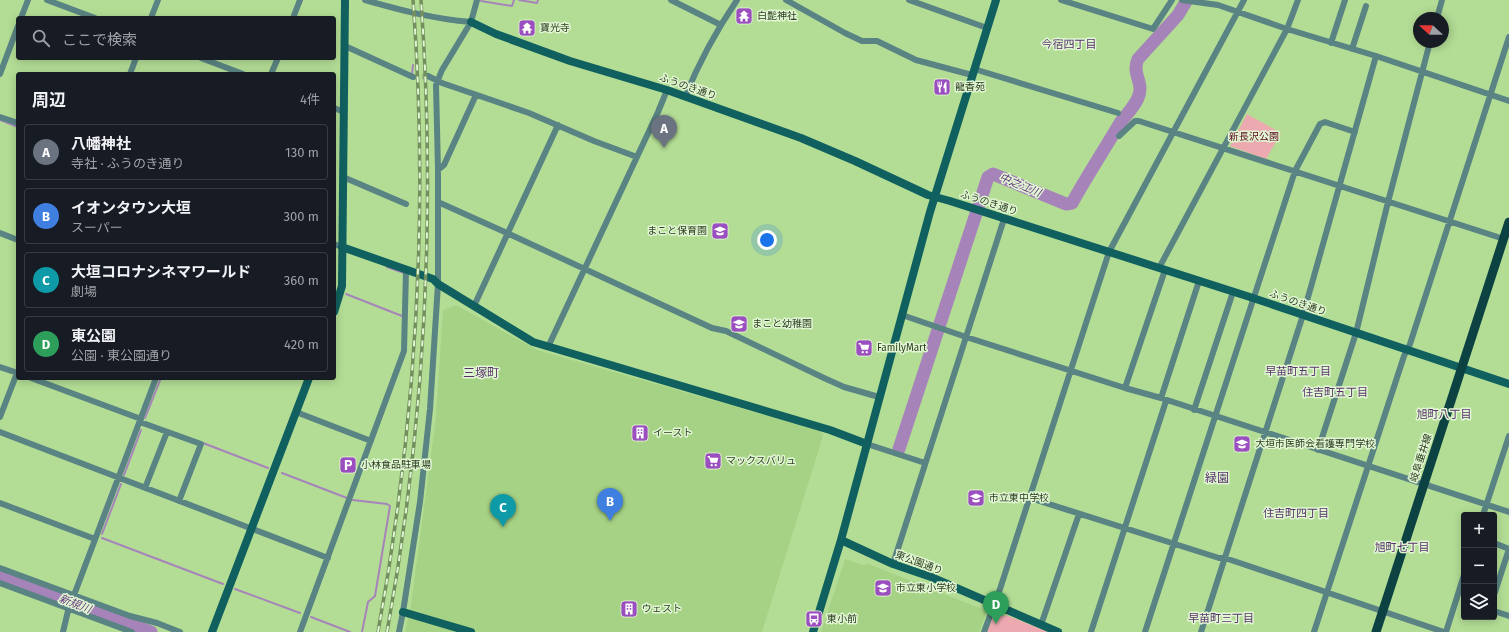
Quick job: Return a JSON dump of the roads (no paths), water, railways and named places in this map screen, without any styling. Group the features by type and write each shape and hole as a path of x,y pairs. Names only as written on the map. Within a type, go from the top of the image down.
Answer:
{"main road":[{"name":"岐阜垂井線","path":"1376,632 1506,236 1509,222"}],"street":[{"path":"22,16 28,0"},
{"path":"47,0 90,16"},
{"path":"152,16 158,0"},
{"path":"294,16 300,0"},
{"path":"336,306 342,286 338,245 343,177 345,0"},
{"path":"365,0 418,15 471,22"},
{"path":"399,632 420,502 430,409 438,284 438,170 435,92 442,70 471,22 477,0"},
{"path":"671,0 721,24"},
{"path":"685,97 696,71 721,24 738,0"},
{"path":"786,0 862,41 877,42 916,60 973,72 1118,113"},
{"path":"909,0 987,28"},
{"path":"813,632 867,444 935,197 996,0"},
{"path":"1061,0 1153,29 1172,0"},
{"path":"1182,0 1212,4 1238,12 1331,43 1376,56 1509,101"},
{"path":"984,632 1030,498 1109,252 1119,230 1174,132 1244,0"},
{"path":"1125,388 1162,269 1223,149 1288,29 1298,0"},
{"path":"1331,43 1345,0"},
{"path":"1439,12 1442,0"},
{"path":"1352,49 1366,6"},
{"name":"ふうのき通り","path":"471,22 496,34 570,61 667,90 802,138 928,195 1253,298 1509,384"},
{"path":"0,74 16,31"},
{"path":"1314,632 1404,356 1407,351 1450,222 1509,37"},
{"path":"345,46 413,77"},
{"path":"1318,450 1356,333 1388,202 1428,48"},
{"path":"1201,632 1303,315 1376,56"},
{"path":"131,72 135,60"},
{"path":"206,60 238,72"},
{"path":"272,72 277,60"},
{"path":"428,76 438,81 529,113 594,141 637,157"},
{"path":"548,347 585,270 667,90"},
{"path":"438,170 444,165 476,94"},
{"path":"336,109 344,112"},
{"path":"0,117 16,122"},
{"path":"1119,136 1135,121 1174,132 1450,222 1506,236"},
{"path":"1145,632 1214,416 1295,171 1320,124 1325,122 1355,132"},
{"path":"474,306 558,125"},
{"path":"343,177 406,204"},
{"path":"438,202 712,328 726,331 830,381 844,387 879,397"},
{"path":"893,564 1004,219"},
{"path":"0,233 16,239"},
{"path":"338,245 432,279 533,342 823,427 867,444 926,463"},
{"path":"300,632 404,351 406,270"},
{"path":"1091,632 1125,528 1199,281"},
{"path":"1194,410 1232,292"},
{"path":"902,314 966,337 1509,512"},
{"path":"0,366 16,373"},
{"path":"0,417 16,376"},
{"path":"36,380 141,420 166,432 201,444 179,501"},
{"path":"63,632 70,607 155,380"},
{"path":"212,632 308,380"},
{"path":"296,412 371,441"},
{"path":"0,432 328,558"},
{"path":"145,488 166,432"},
{"path":"1485,512 1509,436"},
{"path":"1030,498 1173,544 1219,558 1225,558 1445,632 1461,584"},
{"path":"0,503 95,539"},
{"path":"1041,625 1079,514"},
{"name":"東公園通り","path":"840,540 893,564 931,577 1058,632"},
{"path":"1497,544 1509,549 1497,586"},
{"path":"0,568 130,616 157,623 180,632"},
{"path":"0,583 70,607 132,632"},
{"path":"1457,599 1461,600"},
{"path":"403,612 471,632"},
{"path":"1497,612 1509,616"}],"waterway":[{"path":"481,1 512,6 514,0"},
{"path":"519,0 537,3 538,0"},
{"name":"中之江川","path":"899,449 988,177 993,174 1066,204 1072,203 1120,123 1138,98 1140,92 1136,70 1138,59 1178,15 1187,0"},
{"path":"412,74 413,65"},
{"path":"0,120 16,126"},
{"path":"387,267 404,273"},
{"path":"346,294 402,316"},
{"path":"145,418 160,380"},
{"path":"124,475 141,430"},
{"path":"203,443 268,468"},
{"path":"282,473 347,498"},
{"path":"102,534 121,484"},
{"path":"353,500 387,504 390,506 375,596 368,602 362,632"},
{"path":"102,538 223,584"},
{"name":"新規川","path":"0,575 151,632"},
{"path":"235,589 300,613"},
{"path":"311,617 350,632"}],"tunnel":[{"path":"413,77 428,76"}],"railway":[{"path":"378,632 402,475 416,317 420,159 418,79 413,0"},
{"path":"387,632 400,554 410,475 424,317 427,238 427,159 421,0"}],"place":[{"name":"白髭神社","path":"744,16"},
{"name":"寶光寺","path":"527,28"},
{"name":"龍香苑","path":"942,87"},
{"name":"八幡神社","path":"664,148"},
{"name":"まこと保育園","path":"720,231"},
{"name":"まこと幼稚園","path":"739,324"},
{"name":"FamilyMart","path":"864,348"},
{"name":"イースト","path":"640,433"},
{"name":"大垣市医師会看護専門学校","path":"1242,444"},
{"name":"マックスバリュ","path":"713,461"},
{"name":"小林食品駐車場","path":"348,465"},
{"name":"市立東中学校","path":"976,498"},
{"name":"イオンタウン大垣","path":"610,521"},
{"name":"大垣コロナシネマワールド","path":"503,527"},
{"name":"市立東小学校","path":"883,588"},
{"name":"ウェスト","path":"629,609"},
{"name":"東小前","path":"814,619"},
{"name":"東公園","path":"996,624"}],"district":[{"name":"今宿四丁目","path":"1069,44"},
{"name":"早苗町五丁目","path":"1298,371"},
{"name":"三塚町","path":"481,373"},
{"name":"住吉町五丁目","path":"1335,392"},
{"name":"旭町八丁目","path":"1444,414"},
{"name":"緑園","path":"1217,478"},
{"name":"住吉町四丁目","path":"1296,513"},
{"name":"旭町七丁目","path":"1402,547"},
{"name":"早苗町三丁目","path":"1221,618"}],"park label":[{"name":"新長沢公園","path":"1254,137"}]}
